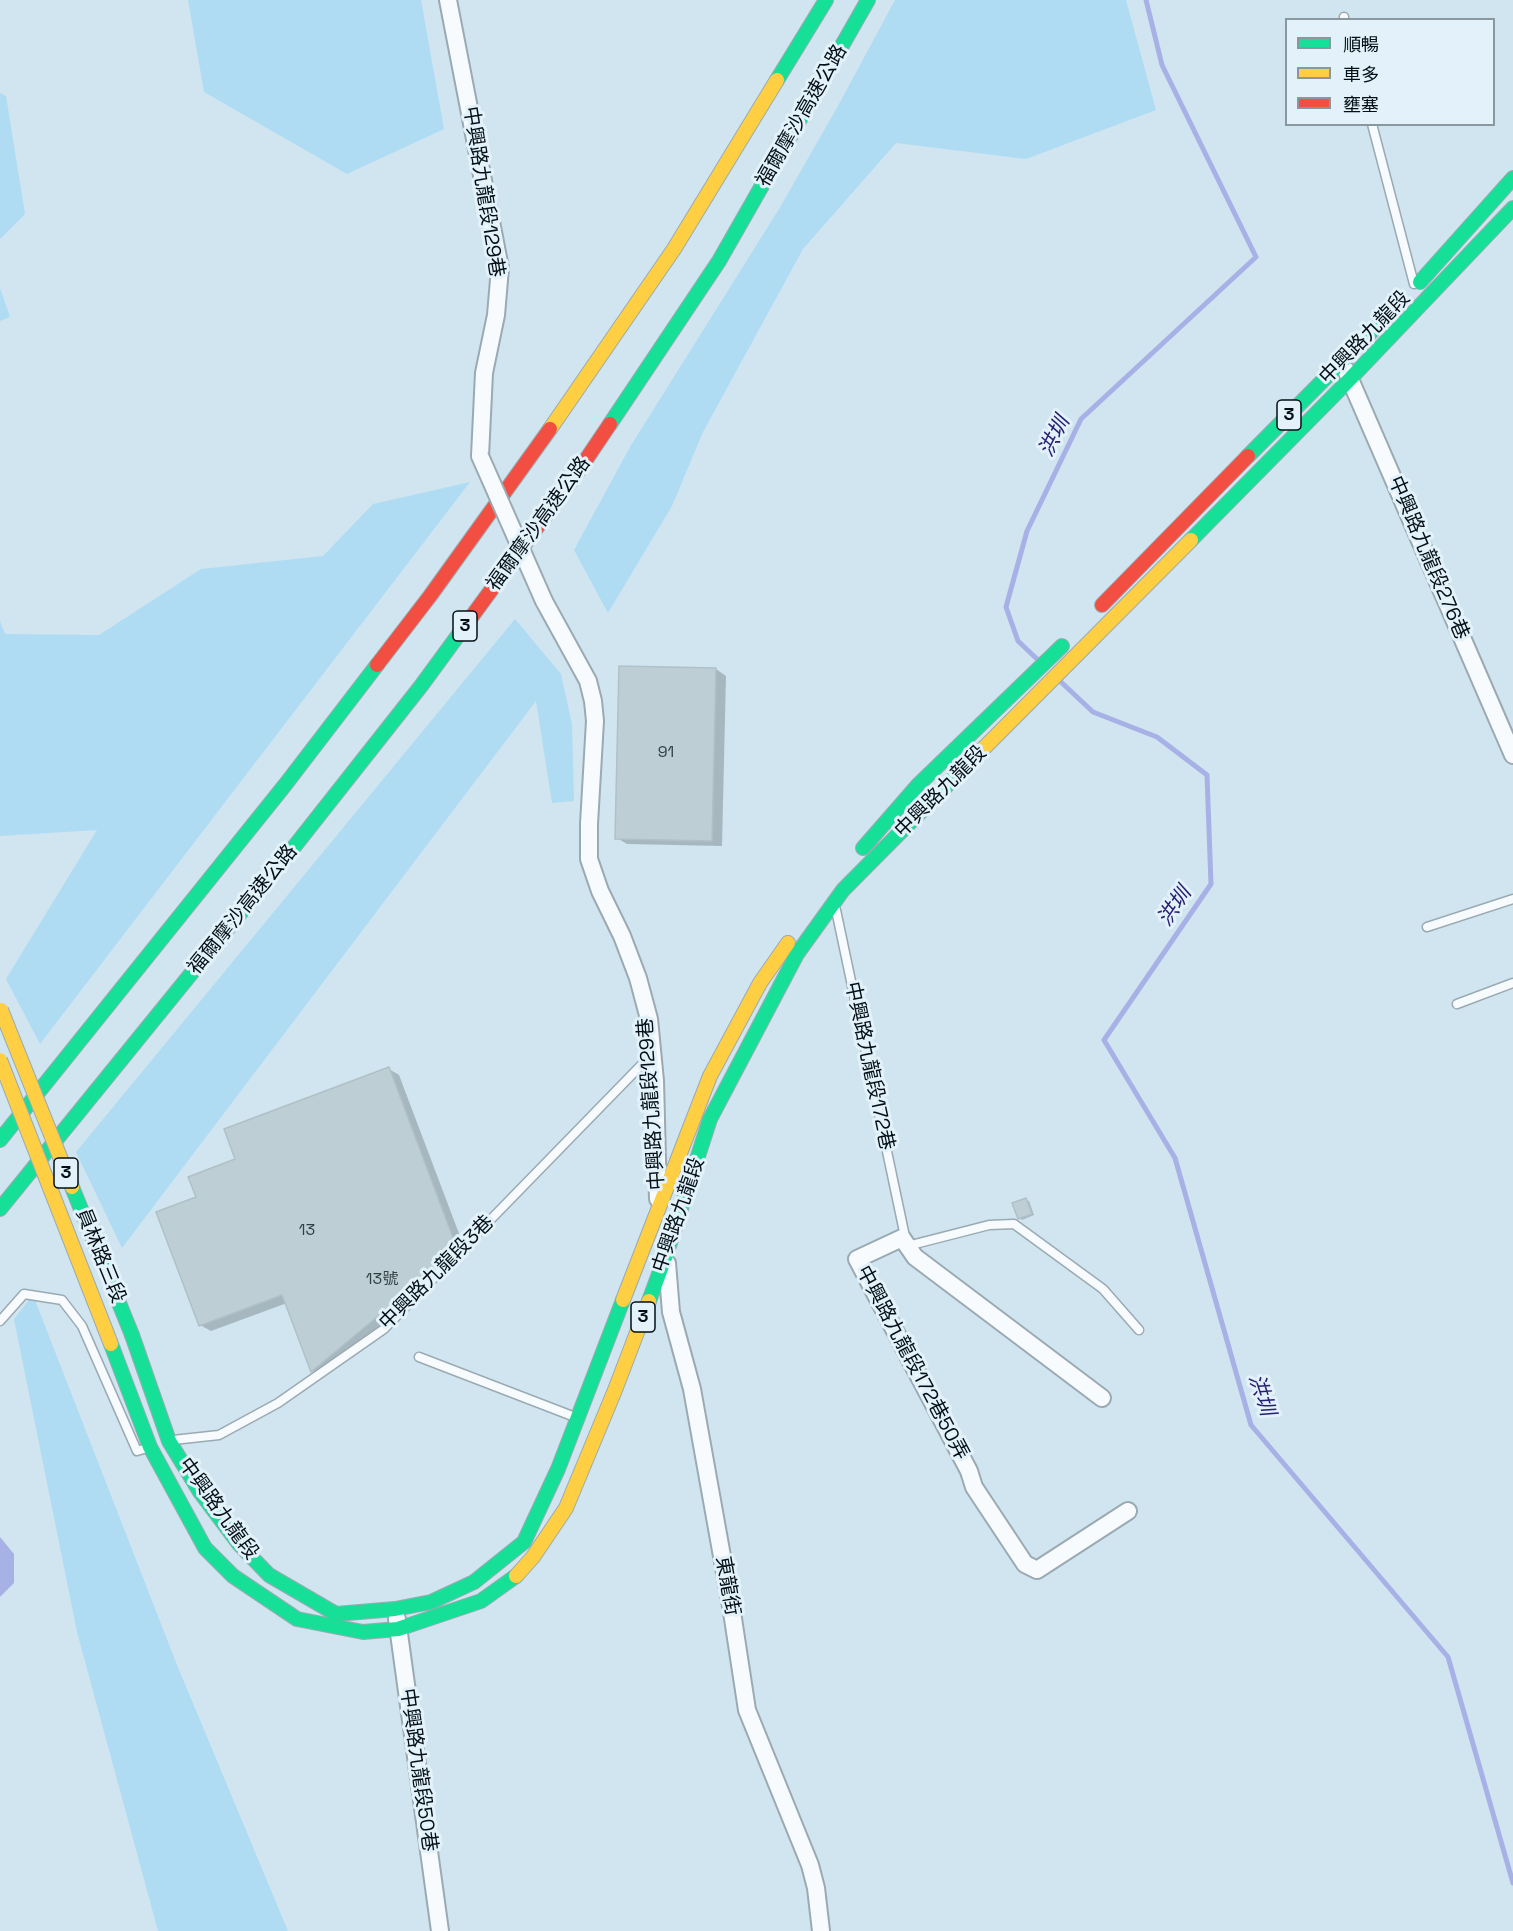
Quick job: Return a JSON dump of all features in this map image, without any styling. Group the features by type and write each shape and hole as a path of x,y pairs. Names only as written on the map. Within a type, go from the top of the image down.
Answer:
{"main road":[{"name":"福爾摩沙高速公路","path":"0,1140 285,785 436,587 551,427 674,249 826,0"},
{"name":"福爾摩沙高速公路","path":"0,1209 221,938 407,704 581,467 719,261 868,0"},
{"name":"中興路九龍段","path":"1411,291 1513,178"},
{"name":"中興路九龍段","path":"150,1447 205,1548 233,1576 297,1619 363,1632 398,1629 481,1601 514,1578 533,1557 566,1508 615,1390 666,1255 710,1119 798,954 834,903 851,882 1350,379 1513,208"},
{"name":"中興路九龍段","path":"1093,614 1383,320"},
{"name":"中興路九龍段","path":"169,1441 200,1492 239,1544 269,1575 336,1614 395,1609 430,1602 474,1582 524,1542 558,1469 710,1076 760,983 830,887 918,785 1064,644"},
{"name":"員林路三段","path":"1,1007 132,1335 169,1441"},
{"name":"員林路三段","path":"0,1060 150,1447"}],"street":[{"name":"中興路九龍段129巷","path":"448,0 500,268 496,315 484,373 480,456 544,601 588,681 593,701 596,721 589,824 589,860 638,978 649,1019 658,1211 662,1233"},
{"name":"中興路九龍段276巷","path":"1342,361 1513,755"},
{"name":"東龍街","path":"662,1233 671,1312 692,1389 747,1710 810,1865 816,1888 821,1931"},
{"name":"中興路九龍段172巷50弄","path":"907,1246 902,1238 857,1259 969,1470 974,1487 1025,1564 1037,1570 1128,1511"},
{"path":"907,1246 915,1257 1102,1398"},
{"name":"中興路九龍段50巷","path":"395,1609 440,1931"}],"lane":[{"path":"1372,126 1411,291"},
{"name":"中興路九龍段172巷","path":"830,887 907,1246"},
{"path":"1427,927 1513,899"},
{"path":"1457,1004 1513,983"},
{"name":"中興路九龍段3巷","path":"150,1447 169,1441 219,1435 278,1403 384,1329 652,1054"},
{"path":"907,1246 989,1225 1014,1224 1103,1289 1139,1330"},
{"path":"0,1321 24,1294 62,1300 82,1326 136,1451 150,1447"},
{"path":"419,1357 578,1418"}],"shaded area":[{"path":"188,0 421,0 444,129 347,174 204,92"},
{"path":"895,0 1126,0 1156,110 1026,159 896,143 803,249 703,432 672,506 608,613 574,550 630,447 779,209"},
{"path":"0,93 6,96 25,214 0,239"},
{"path":"0,288 10,317 0,321"},
{"path":"470,482 40,1044 6,979 97,830 0,836 0,621 5,634 99,635 201,569 323,556 373,504"},
{"path":"515,619 561,674 572,724 574,801 552,803 536,701 122,1248 76,1152"},
{"path":"33,1295 177,1665 288,1931 158,1931 77,1632 14,1319"},
{"path":"0,1537 14,1554 14,1583 0,1597"}],"building":[{"path":"619,666 716,668 712,841 615,839"},
{"path":"389,1067 456,1246 426,1276 311,1372 282,1295 199,1326 156,1212 196,1197 188,1177 235,1159 224,1129"},
{"path":"1026,1198 1032,1214 1018,1219 1012,1203"}],"waterway":[{"name":"洪圳","path":"1037,659 1018,641 1006,607 1027,531 1081,419 1256,257 1162,65 1146,0"},
{"name":"洪圳","path":"1061,682 1093,712 1157,737 1207,775 1211,884 1104,1040 1175,1158 1251,1425 1448,1657 1513,1883"}],"traffic: fast":[{"path":"777,80 826,0"},
{"path":"610,424 719,261 868,0"},
{"path":"1420,282 1513,178"},
{"path":"1191,540 1350,379 1513,208"},
{"path":"1248,456 1376,327"},
{"path":"0,1209 294,847 421,686 462,630"},
{"path":"863,848 918,785 1062,646"},
{"path":"0,1140 285,785 377,665"},
{"path":"649,1301 710,1119 797,954 843,890 971,761"},
{"path":"72,1187 132,1335"},
{"path":"132,1335 169,1441 200,1492 239,1544 269,1575 336,1614 395,1609 431,1602 474,1582 524,1542 558,1469 623,1300"},
{"path":"111,1344 150,1447 205,1548 233,1576 297,1619 363,1632 398,1629 481,1601 516,1576"}],"traffic: slow":[{"path":"550,429 674,249 777,80"},
{"path":"971,761 1191,540"},
{"path":"623,1300 710,1076 760,983 788,943"},
{"path":"1,1010 72,1187"},
{"path":"0,1060 111,1344"},
{"path":"516,1576 533,1557 566,1508 649,1301"}],"traffic: jam":[{"path":"462,630 610,424"},
{"path":"377,665 430,596 550,429"},
{"path":"1102,605 1248,456"}]}
